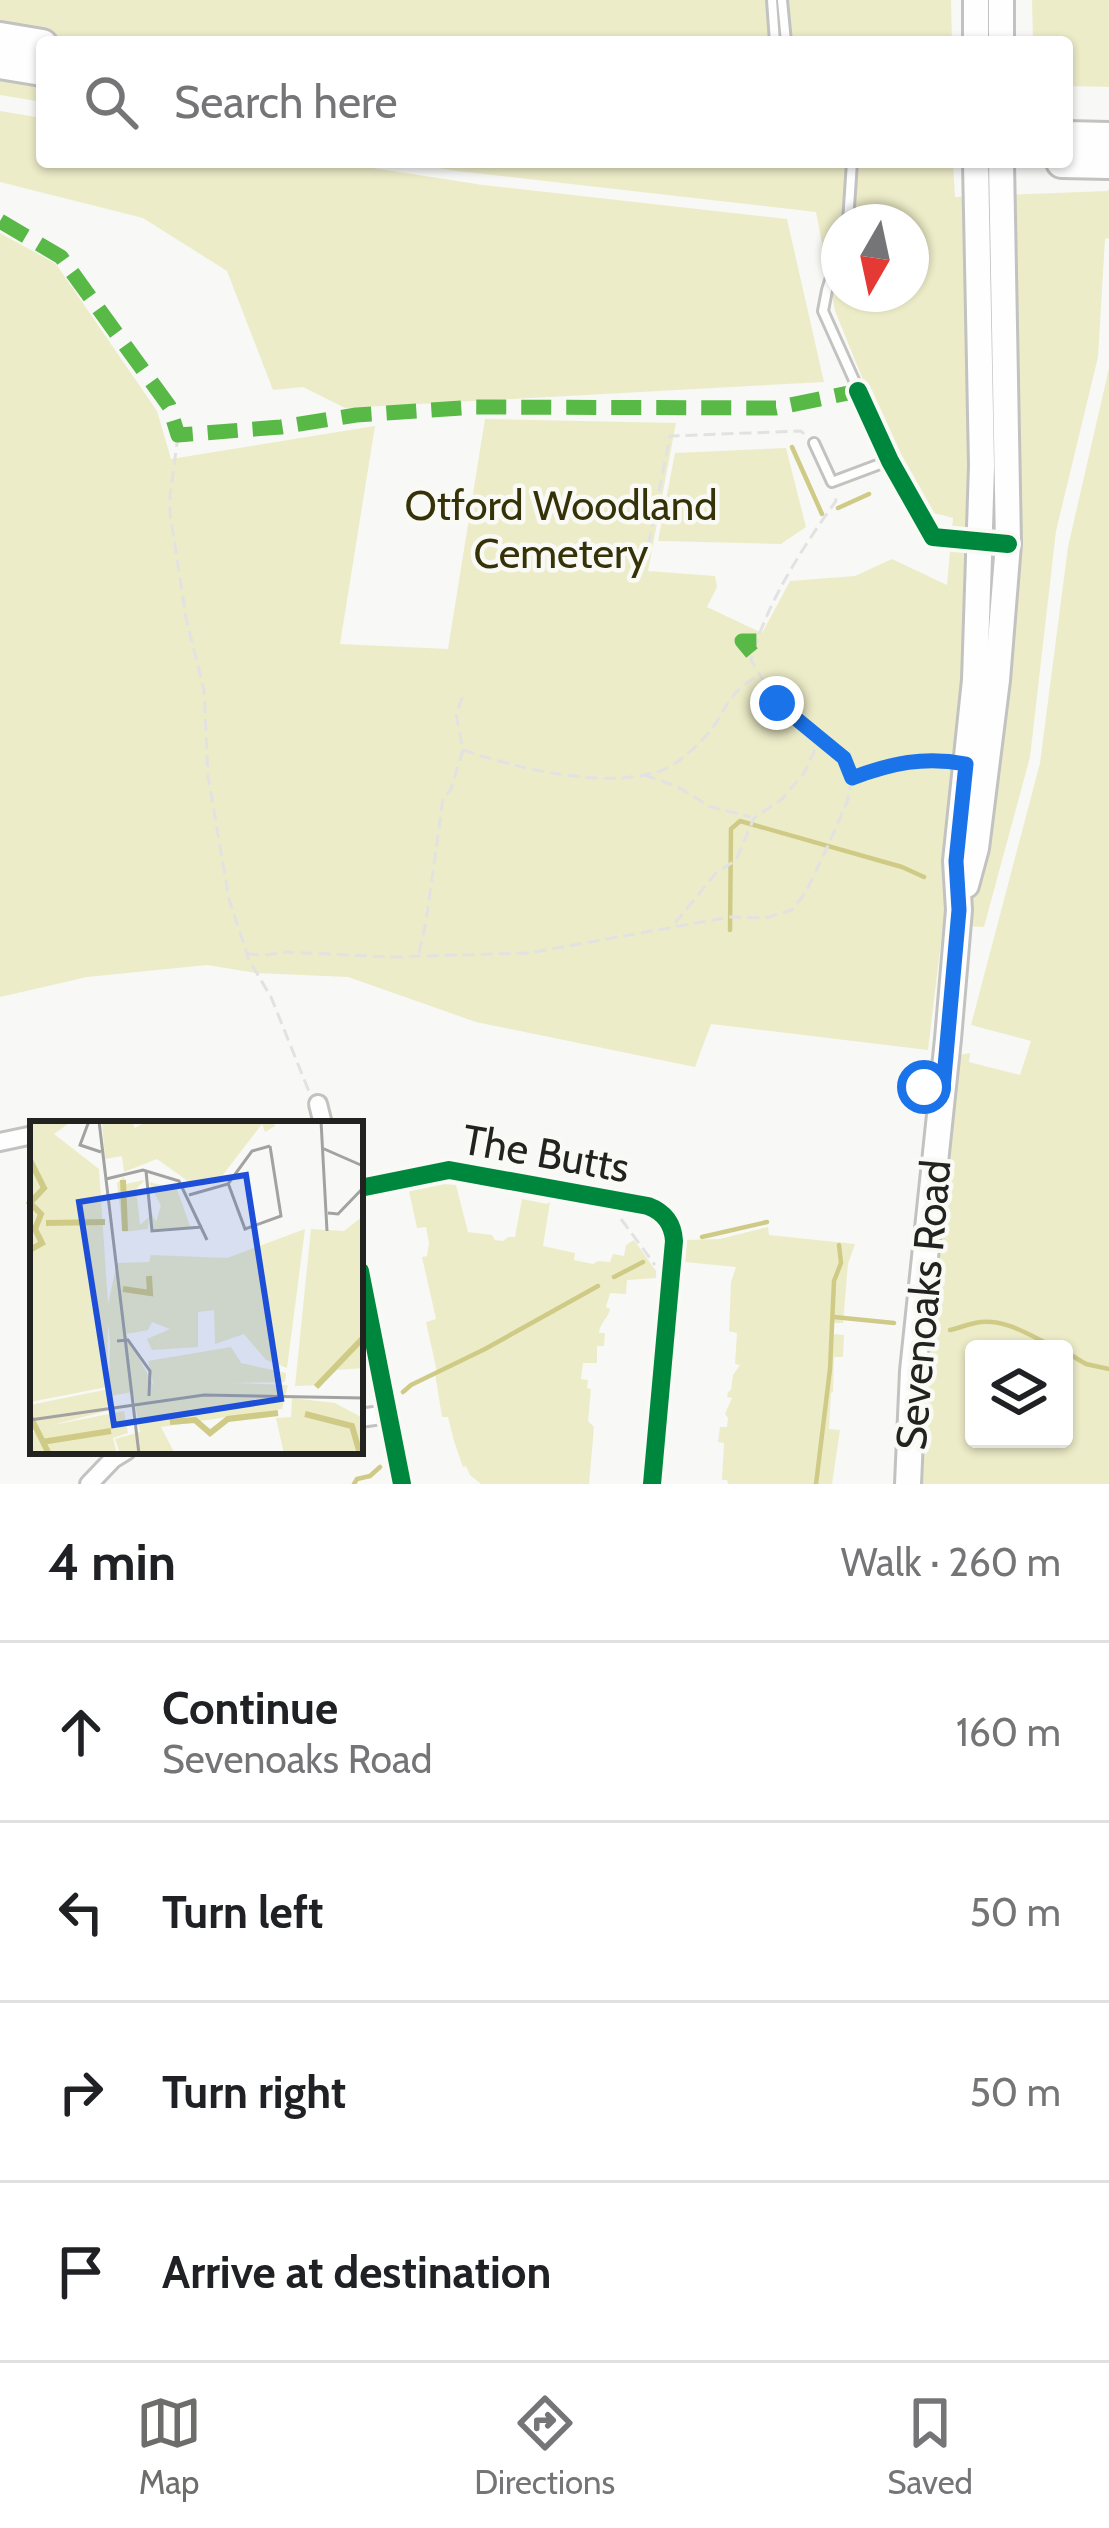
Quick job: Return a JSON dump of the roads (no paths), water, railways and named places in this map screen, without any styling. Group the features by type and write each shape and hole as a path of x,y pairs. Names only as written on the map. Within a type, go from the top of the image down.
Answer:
{"highway":[{"path":"0,38 36,44"},
{"path":"0,63 36,69"},
{"path":"1073,137 1109,138"},
{"path":"1073,162 1109,163"}],"main road":[{"path":"976,0 976,36"},
{"path":"1001,0 1001,36"},
{"path":"977,168 989,244"},
{"path":"989,244 1000,168"},
{"name":"Sevenoaks Road","path":"908,1484 913,1371 943,1089 959,910 956,861 975,680 989,244"},
{"name":"Sevenoaks Road","path":"959,910 976,848 1008,544 989,244"}],"street":[{"path":"858,391 933,538 1008,544"},
{"path":"317,1104 322,1121"},
{"path":"0,1142 30,1136"},
{"name":"The Butts","path":"363,1187 453,1171 646,1206 665,1216 674,1241 652,1484"},
{"path":"363,1286 402,1484"},
{"path":"363,1418 388,1414"},
{"path":"89,1484 122,1454"}],"lane":[{"path":"772,0 775,36"},
{"path":"782,0 785,36"},
{"path":"849,204 851,168"},
{"path":"823,312 858,391"},
{"path":"814,442 832,482 890,460"},
{"path":"906,1085 943,1089"}],"waterway":[{"path":"792,447 822,514"},
{"path":"838,508 869,494"},
{"path":"730,930 731,829 740,821 924,877"},
{"path":"702,1237 767,1222"},
{"path":"816,1484 830,1369 834,1281 841,1263 839,1245"},
{"path":"614,1277 643,1262"},
{"path":"403,1392 598,1286"},
{"path":"834,1317 894,1323"},
{"path":"950,1330 981,1322 1002,1324 1040,1340"},
{"path":"1073,1356 1109,1369"},
{"path":"354,1484 380,1467"}],"park label":[{"name":"Otford Woodland Cemetery","path":"561,529"}]}
